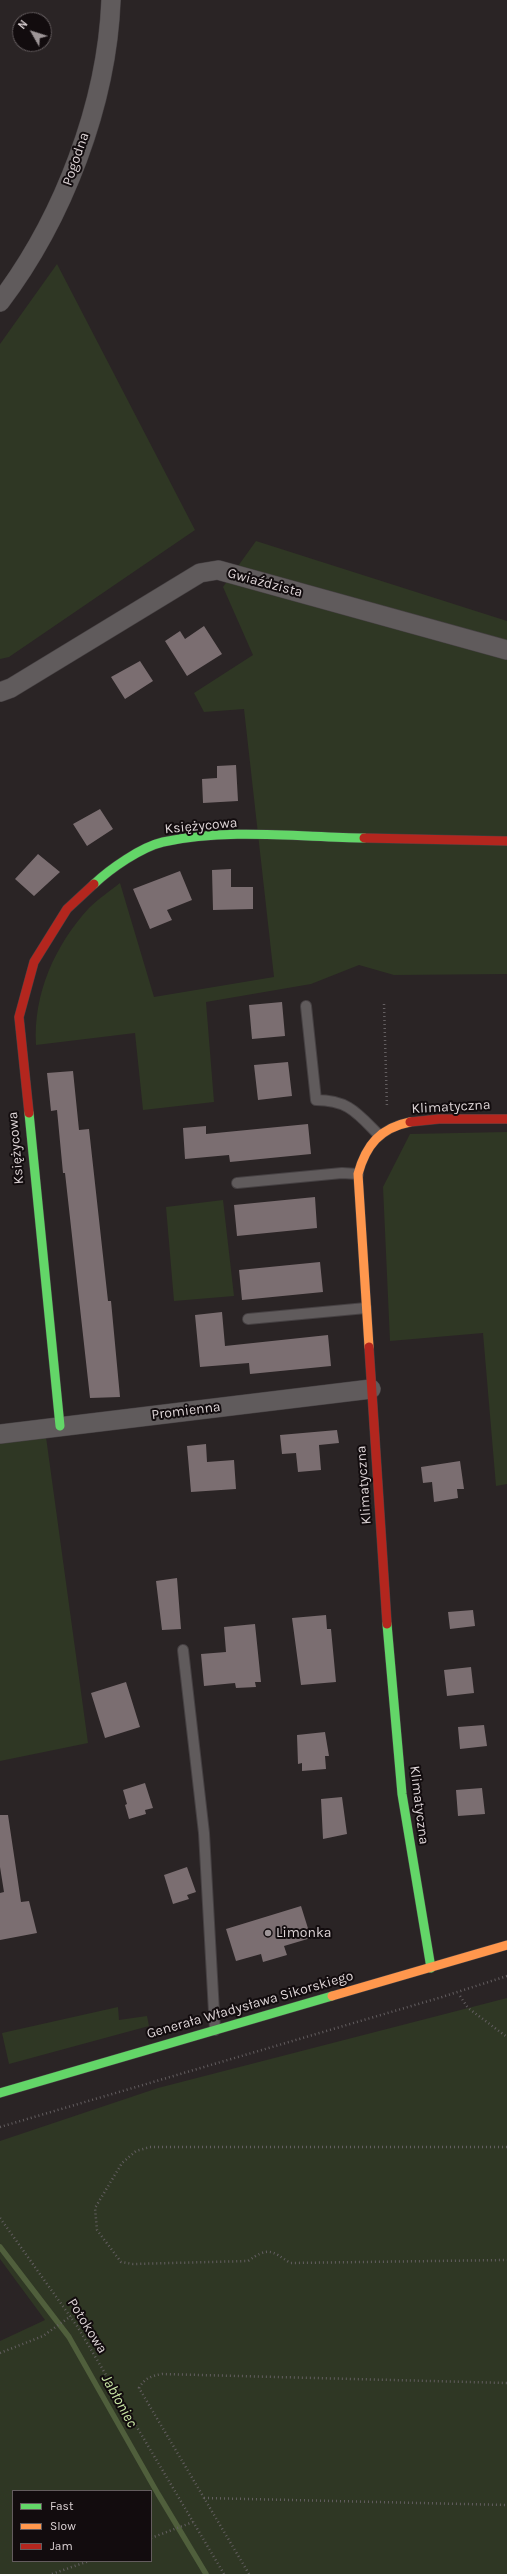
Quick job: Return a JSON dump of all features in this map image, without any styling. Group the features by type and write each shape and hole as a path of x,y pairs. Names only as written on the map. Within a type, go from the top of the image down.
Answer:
{"street":[{"name":"Pogodna","path":"0,302 39,244 63,197 84,137 102,75 110,23 111,0"},
{"name":"Gwiaździsta","path":"0,692 11,688 200,573 218,570 507,650"},
{"name":"Księżycowa","path":"60,1426 19,1017 34,962 67,909 114,866 162,842 221,835 507,841"},
{"name":"Klimatyczna","path":"431,1968 413,1867 400,1770 390,1669 358,1174 364,1152 378,1134 392,1128 421,1120 507,1119"},
{"name":"Promienna","path":"0,1434 371,1389"},
{"name":"Generała Władysława Sikorskiego","path":"0,2093 507,1945"}],"lane":[{"path":"306,1006 316,1100 334,1100 352,1108 378,1134"},
{"path":"237,1183 342,1173 358,1174"},
{"path":"248,1319 366,1308"},
{"path":"183,1650 204,1833 215,2030"}],"path":[{"path":"384,1004 385,1101 392,1128"},
{"path":"0,2126 442,1997 507,1976"},
{"path":"460,1996 468,2008 507,2037"},
{"path":"507,2147 150,2147 136,2151 122,2162 95,2208 97,2230 121,2262 134,2264 248,2261 262,2252 273,2252 290,2263 507,2260"},
{"name":"Potokowa","path":"0,2218 71,2316 224,2574"},
{"path":"0,2353 43,2336 71,2316"},
{"path":"249,2574 139,2388 152,2376 162,2374 507,2383"},
{"path":"204,2498 507,2504"},
{"path":"152,2538 193,2522"},
{"path":"52,2574 85,2562"}],"green space":[{"path":"57,264 195,530 9,657 0,659 0,344"},
{"path":"256,541 507,621 507,974 394,975 359,965 311,984 206,1002 214,1102 143,1110 135,1033 36,1045 38,1007 42,989 49,971 56,954 66,938 89,908 120,883 154,997 274,977 244,709 204,712 194,693 253,655 223,587"},
{"path":"507,1132 507,1484 496,1486 483,1333 390,1341 383,1187 410,1134"},
{"path":"223,1200 234,1296 174,1301 166,1207"},
{"path":"46,1437 88,1743 0,1761 0,1443"},
{"path":"507,1998 507,2574 0,2574 0,2341 45,2320 0,2259 0,2141 158,2088"},
{"path":"118,2007 119,2020 147,2016 149,2026 9,2064 2,2033"}],"building":[{"path":"204,626 222,654 187,676 165,641 180,631 185,639"},
{"path":"140,661 153,681 125,699 111,677"},
{"path":"236,765 238,801 203,803 202,779 217,778 217,766"},
{"path":"100,809 113,829 87,846 73,824"},
{"path":"38,854 60,872 34,896 15,879"},
{"path":"231,869 231,887 253,887 253,909 213,910 212,870"},
{"path":"180,871 192,900 167,910 172,920 150,929 133,889"},
{"path":"282,1002 285,1036 252,1039 249,1005"},
{"path":"288,1062 292,1096 258,1100 254,1065"},
{"path":"73,1071 79,1130 89,1129 108,1301 111,1301 120,1397 90,1398 65,1173 63,1173 57,1110 51,1111 47,1073"},
{"path":"308,1124 311,1154 230,1162 229,1155 185,1159 183,1128 206,1126 206,1134"},
{"path":"315,1197 317,1228 237,1236 234,1205"},
{"path":"320,1262 323,1292 242,1300 239,1270"},
{"path":"222,1312 225,1346 328,1335 331,1366 250,1374 249,1363 200,1367 195,1315"},
{"path":"337,1430 339,1443 319,1445 321,1470 298,1472 296,1453 282,1454 280,1435"},
{"path":"206,1444 207,1462 234,1460 236,1489 191,1492 187,1446"},
{"path":"460,1461 464,1489 457,1489 458,1498 434,1502 432,1482 423,1483 421,1467"},
{"path":"177,1578 181,1629 162,1630 156,1581"},
{"path":"473,1610 475,1626 450,1629 448,1612"},
{"path":"326,1615 327,1629 331,1629 336,1682 301,1685 292,1618"},
{"path":"255,1624 261,1682 255,1682 256,1687 236,1688 235,1683 204,1686 201,1654 226,1652 224,1627"},
{"path":"471,1667 474,1693 447,1696 444,1670"},
{"path":"126,1682 140,1727 105,1738 91,1693"},
{"path":"484,1725 487,1746 460,1749 458,1727"},
{"path":"325,1732 329,1756 325,1756 326,1769 302,1771 302,1763 298,1764 297,1735"},
{"path":"145,1783 153,1808 145,1810 146,1814 129,1819 123,1790"},
{"path":"482,1788 485,1814 458,1816 456,1790"},
{"path":"342,1797 347,1834 323,1839 321,1799"},
{"path":"0,1815 8,1815 21,1902 29,1901 37,1933 0,1940 0,1893 4,1892 0,1867"},
{"path":"187,1867 196,1892 187,1895 189,1899 173,1904 164,1875"},
{"name":"Limonka","path":"301,1906 311,1938 284,1946 287,1955 263,1962 261,1954 236,1961 226,1929"}],"waterway":[{"name":"Jabłoniec","path":"0,2247 69,2337 158,2494 206,2574"}],"traffic: fast":[{"path":"94,884 117,865 145,849 163,842 213,835 238,834 364,838"},
{"path":"29,1113 60,1426"},
{"path":"387,1624 402,1794 431,1968"},
{"path":"0,2093 332,1996"}],"traffic: slow":[{"path":"369,1347 358,1174 365,1154 376,1139 382,1133 399,1125 410,1122"},
{"path":"332,1996 507,1945"}],"traffic: jam":[{"path":"364,838 507,841"},
{"path":"29,1113 19,1017 34,962 67,909 94,884"},
{"path":"410,1122 439,1119 507,1119"},
{"path":"369,1347 387,1624"}],"place":[{"name":"Limonka","path":"268,1933"}]}
